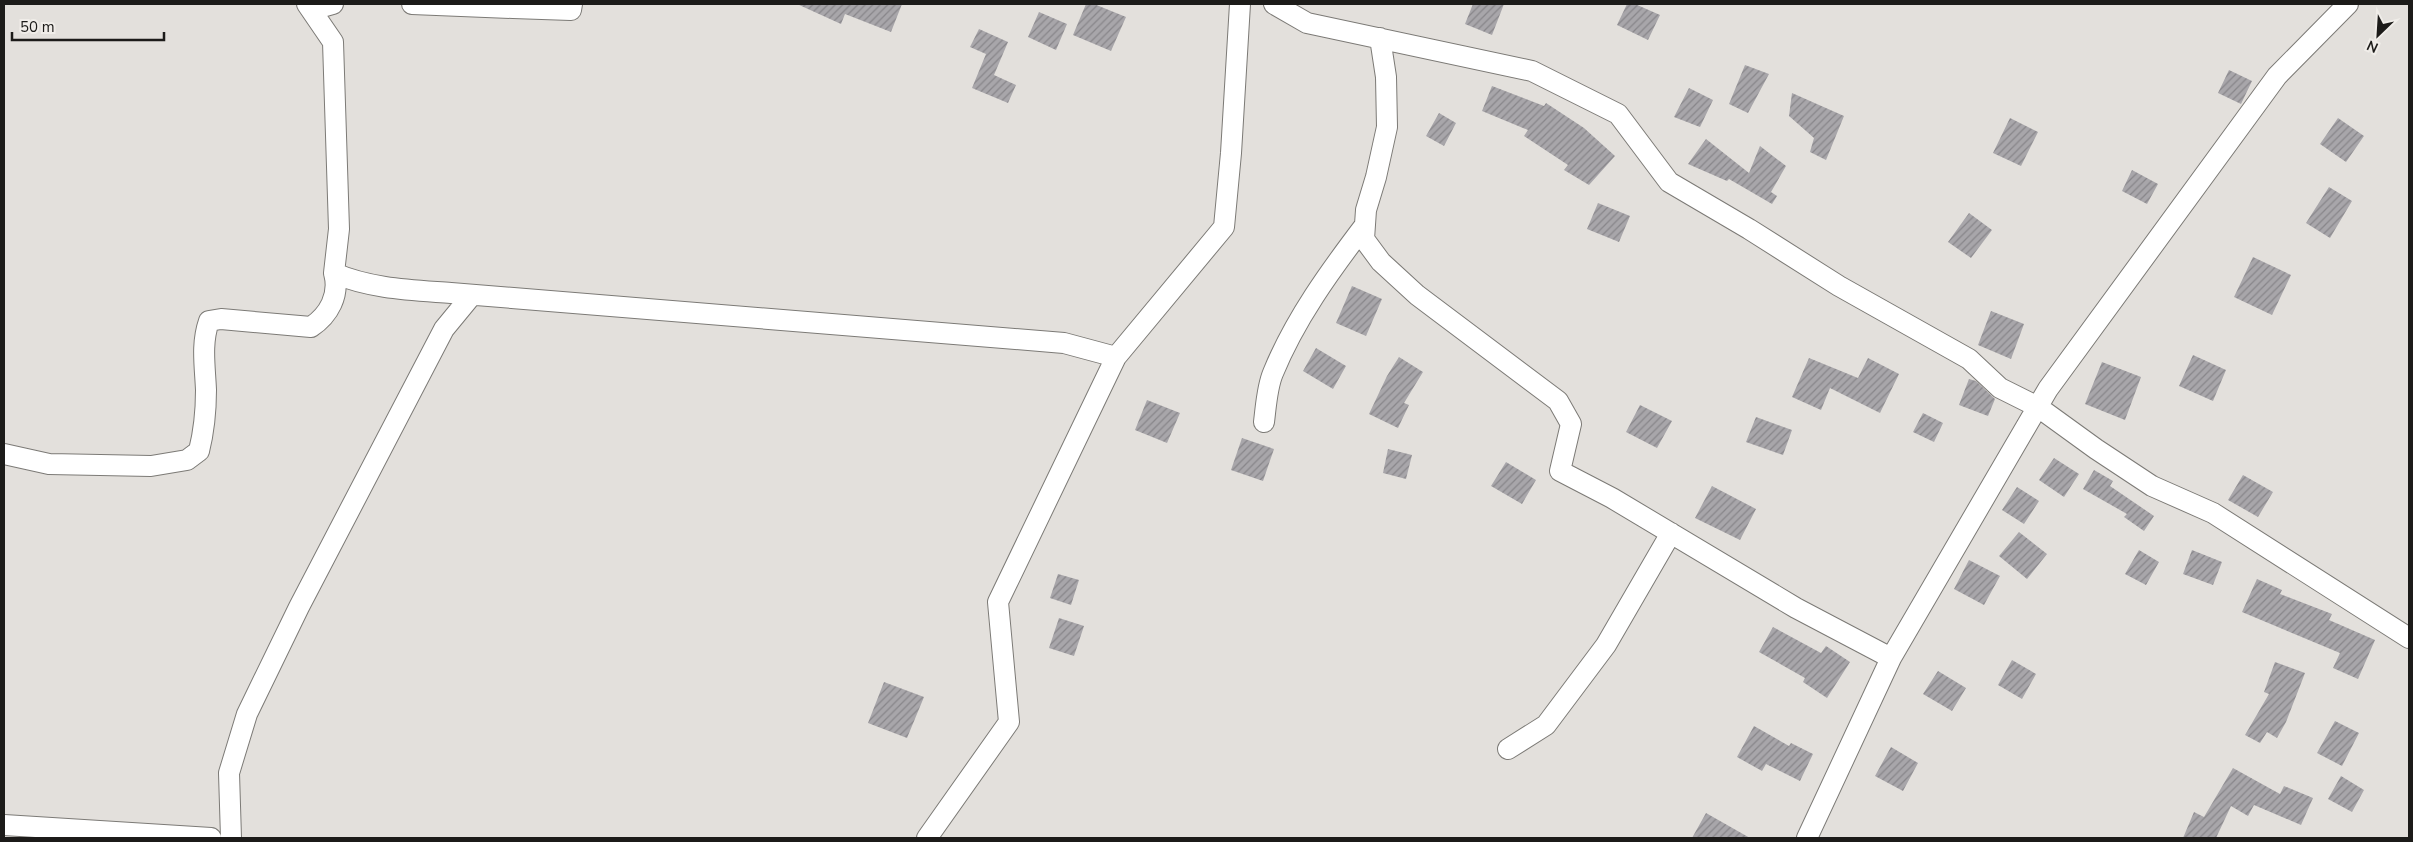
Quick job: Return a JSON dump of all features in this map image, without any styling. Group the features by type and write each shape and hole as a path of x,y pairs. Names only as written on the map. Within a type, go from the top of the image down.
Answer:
{"street":[{"path":"4,454 49,464 95,466 151,466 187,460 199,451 204,428 206,391 203,354 205,333 210,321 221,319 311,327 323,319 331,306 338,285 334,273 339,229 333,42 309,7 333,4"},
{"path":"412,4 513,6 571,10 572,4"},
{"path":"927,838 1009,722 998,602 1116,358 1224,227 1231,153 1240,4"},
{"path":"1274,4 1307,23 1532,71 1618,114 1669,182 1749,229 1839,286 1969,359 2000,388 2038,407 2152,486 2213,513 2409,638"},
{"path":"1807,838 1891,658 2048,389 2276,76 2348,4"},
{"path":"1380,38 1386,77 1386,127 1376,177 1366,210 1364,239 1381,262 1417,295 1558,401 1571,424 1560,471 1612,498 1796,608 1891,658"},
{"path":"1264,422 1272,374 1302,316 1336,263 1365,225"},
{"path":"334,273 350,280 386,288 1064,343 1116,358"},
{"path":"231,838 229,773 248,714 299,607 440,337 472,295"},
{"path":"1508,749 1546,725 1606,645 1671,534"},
{"path":"4,825 211,838"}],"building":[{"path":"797,4 902,4 891,32 845,14 841,24"},
{"path":"1086,4 1094,4 1126,17 1111,51 1073,35"},
{"path":"1473,4 1504,4 1492,35 1465,24"},
{"path":"1627,4 1635,4 1660,15 1648,40 1617,25"},
{"path":"1039,12 1067,24 1056,50 1028,37"},
{"path":"979,29 1008,42 994,75 1016,85 1008,103 972,88 986,54 970,47"},
{"path":"1745,65 1769,74 1748,113 1729,104"},
{"path":"2229,70 2252,81 2241,104 2218,93"},
{"path":"1492,86 1544,106 1546,103 1584,128 1615,156 1589,185 1564,170 1568,165 1524,136 1528,130 1482,111"},
{"path":"1689,88 1713,100 1700,127 1674,117"},
{"path":"1792,93 1844,116 1826,160 1810,152 1814,138 1789,116"},
{"path":"1439,113 1456,123 1444,146 1426,136"},
{"path":"2010,118 2038,132 2021,166 1993,153"},
{"path":"2338,118 2364,136 2346,162 2320,144"},
{"path":"1706,139 1749,173 1760,146 1786,166 1771,192 1777,196 1772,204 1729,179 1727,181 1688,164"},
{"path":"2132,170 2158,184 2147,204 2122,191"},
{"path":"2329,187 2352,201 2330,238 2306,223"},
{"path":"1598,203 1630,216 1619,242 1587,229"},
{"path":"1969,213 1992,230 1971,258 1948,242"},
{"path":"2253,257 2291,275 2272,315 2234,297"},
{"path":"1352,286 1382,299 1366,336 1336,323"},
{"path":"1991,311 2024,324 2011,359 1978,345"},
{"path":"1316,348 1346,366 1333,389 1303,371"},
{"path":"2193,355 2226,370 2213,401 2179,386"},
{"path":"1399,357 1423,372 1404,403 1409,405 1398,428 1369,414 1387,376"},
{"path":"1809,358 1858,378 1868,358 1899,374 1880,413 1830,388 1821,410 1792,397"},
{"path":"2102,362 2141,377 2125,420 2085,404"},
{"path":"1969,379 1976,381 1995,399 1988,416 1959,405"},
{"path":"1147,400 1180,413 1167,443 1135,430"},
{"path":"1640,405 1672,421 1657,448 1626,432"},
{"path":"1923,413 1943,423 1934,442 1913,432"},
{"path":"1756,417 1792,430 1783,455 1746,442"},
{"path":"1242,438 1274,449 1263,481 1231,470"},
{"path":"1388,449 1412,455 1406,479 1383,473"},
{"path":"2054,458 2079,474 2064,497 2039,480"},
{"path":"1506,462 1536,480 1522,504 1491,486"},
{"path":"2094,470 2113,481 2110,486 2154,516 2144,531 2124,517 2127,514 2083,489"},
{"path":"2243,475 2273,492 2258,517 2228,500"},
{"path":"1712,486 1756,509 1740,540 1695,518"},
{"path":"2017,487 2039,501 2024,524 2002,510"},
{"path":"2019,532 2047,554 2027,579 1999,556"},
{"path":"2139,550 2159,562 2146,585 2125,574"},
{"path":"2192,550 2222,562 2213,585 2183,574"},
{"path":"1969,560 2000,576 1984,605 1954,589"},
{"path":"1058,574 1079,580 1071,605 1050,598"},
{"path":"2257,579 2282,590 2280,594 2332,614 2329,620 2375,640 2358,679 2333,668 2340,653 2242,612"},
{"path":"1059,618 1084,626 1074,656 1049,648"},
{"path":"1773,627 1821,653 1826,646 1850,662 1827,698 1803,682 1805,678 1759,652"},
{"path":"2012,660 2036,674 2022,699 1998,685"},
{"path":"2275,662 2305,673 2286,722 2277,738 2267,732 2260,743 2245,735 2269,694 2264,692"},
{"path":"1938,671 1966,688 1952,711 1923,694"},
{"path":"884,682 924,697 907,738 868,723"},
{"path":"2335,721 2359,733 2342,766 2317,753"},
{"path":"1754,726 1789,746 1791,743 1813,754 1800,781 1766,764 1762,771 1737,757"},
{"path":"1891,747 1918,763 1903,791 1875,776"},
{"path":"2233,768 2280,794 2284,786 2313,798 2301,825 2254,805 2248,816 2231,806 2216,838 2183,838 2194,812 2204,817"},
{"path":"2341,776 2364,790 2352,812 2328,799"},
{"path":"1706,813 1750,838 1692,838"}]}
